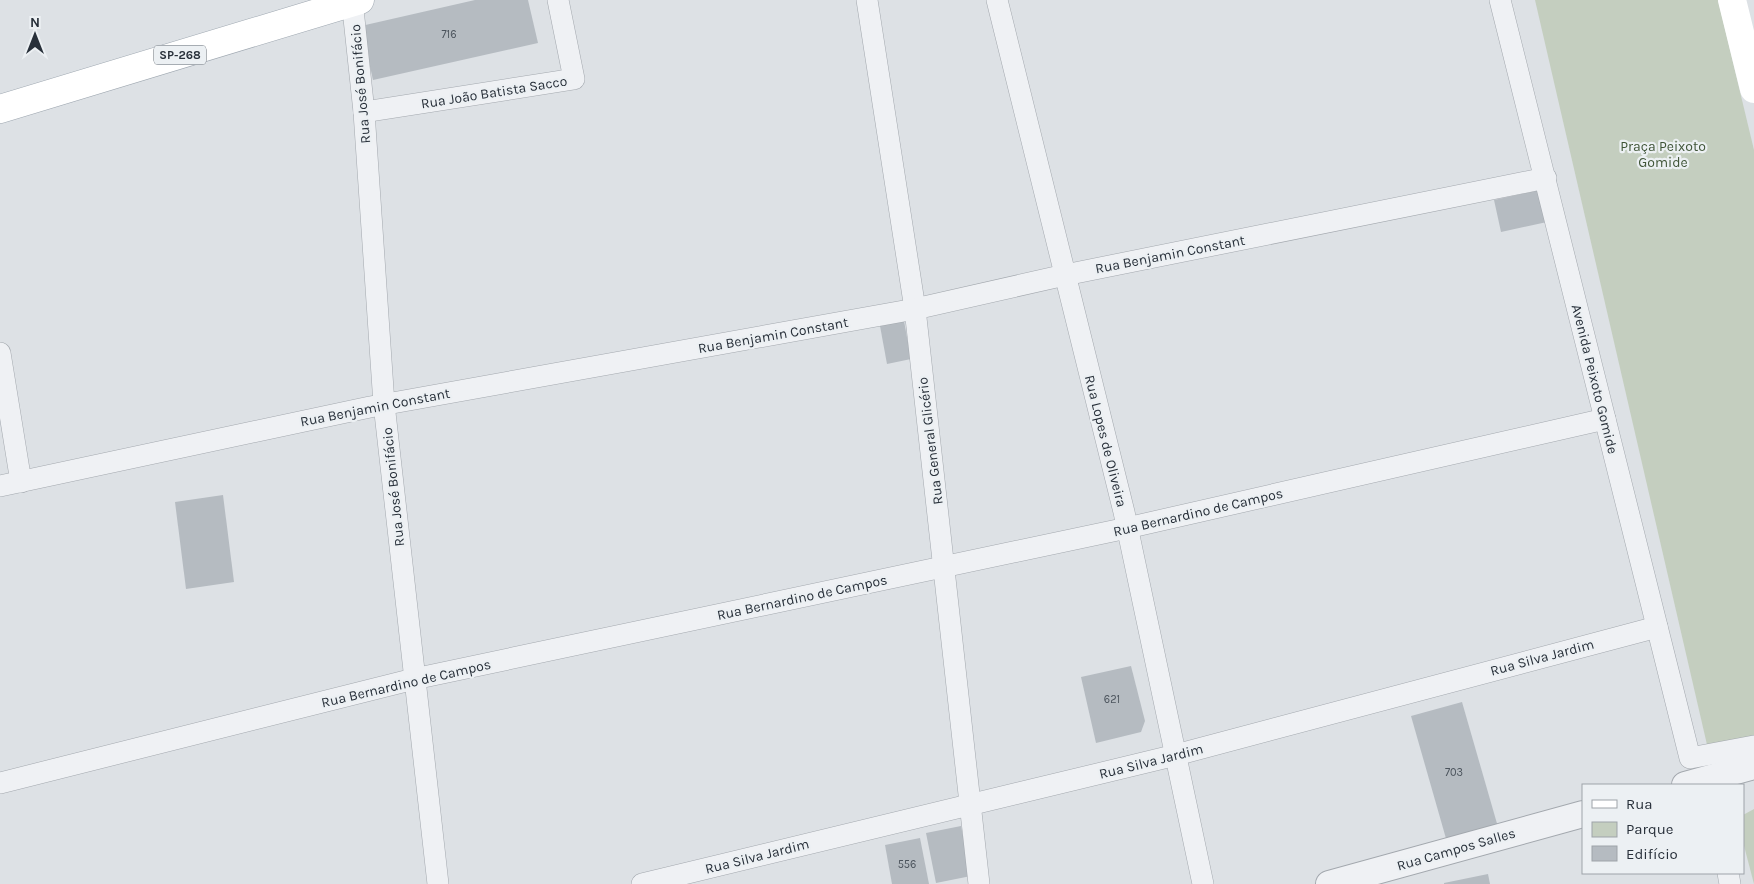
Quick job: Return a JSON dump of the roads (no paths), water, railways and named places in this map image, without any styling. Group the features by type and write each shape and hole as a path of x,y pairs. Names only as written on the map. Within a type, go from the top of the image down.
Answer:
{"main road":[{"path":"1732,0 1754,89"},
{"name":"SP-268","path":"0,109 355,1"}],"street":[{"name":"Rua João Batista Sacco","path":"364,112 574,79 558,0"},
{"name":"Rua General Glicério","path":"867,0 915,309 979,884"},
{"name":"Rua Lopes de Oliveira","path":"997,0 1127,528 1203,884"},
{"name":"Rua José Bonifácio","path":"355,1 384,404 438,884"},
{"name":"Avenida Peixoto Gomide","path":"1505,7 1690,758 1754,746"},
{"name":"Rua Benjamin Constant","path":"0,486 384,404 915,309 1065,275 1546,178"},
{"path":"0,353 21,482"},
{"name":"Rua Bernardino de Campos","path":"0,783 414,679 1127,528 1605,419"},
{"name":"Rua Silva Jardim","path":"642,884 1176,755 1657,627"},
{"path":"1700,783 1754,766"},
{"name":"Rua Campos Salles","path":"1329,884 1582,814"}],"park label":[{"name":"Praça Peixoto Gomide","path":"1663,154"}]}
